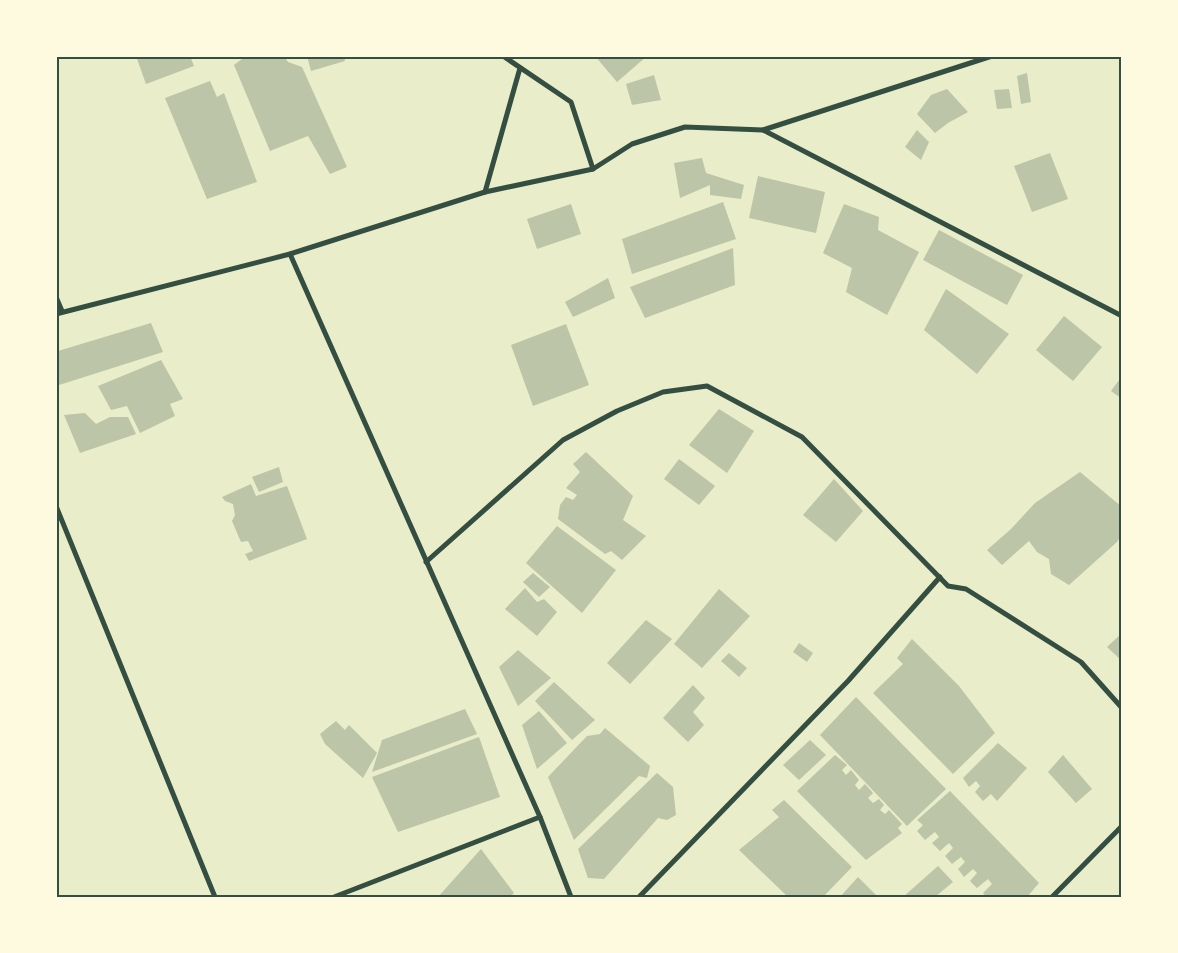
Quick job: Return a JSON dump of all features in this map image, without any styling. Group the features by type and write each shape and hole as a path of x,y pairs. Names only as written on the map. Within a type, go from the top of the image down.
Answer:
{"street":[{"path":"503,56 571,102 593,169"},
{"path":"56,314 290,254 485,192 593,169 632,144 685,127 763,130 992,56"},
{"path":"485,192 520,68"},
{"path":"763,130 1122,316"},
{"path":"290,254 540,817 571,897"},
{"path":"56,297 62,311"},
{"path":"426,562 564,440 617,411 663,392 708,386 802,437 948,586 966,589 1081,662 1122,708"},
{"path":"56,506 215,897"},
{"path":"638,897 848,682 940,578"},
{"path":"334,897 540,817"},
{"path":"1052,897 1122,826"}],"building":[{"path":"136,56 190,56 194,66 146,84"},
{"path":"246,56 284,56 288,62 302,67 347,167 330,174 308,136 270,151 234,65"},
{"path":"307,56 344,56 345,61 311,71"},
{"path":"595,56 647,56 617,82"},
{"path":"1027,73 1031,102 1021,104 1017,76"},
{"path":"654,75 661,100 632,105 626,84"},
{"path":"210,81 217,97 224,93 257,182 207,199 165,98"},
{"path":"947,89 968,112 935,133 917,114 931,95"},
{"path":"1009,89 1012,108 997,109 994,90"},
{"path":"917,130 929,142 921,160 905,147"},
{"path":"1050,153 1068,199 1032,212 1014,166"},
{"path":"702,158 706,173 744,185 741,199 710,195 710,185 680,198 674,163"},
{"path":"758,176 825,192 816,233 749,218"},
{"path":"723,202 736,239 632,274 622,239"},
{"path":"571,204 581,234 537,249 527,219"},
{"path":"844,204 879,217 878,230 919,252 887,315 846,292 852,268 823,253"},
{"path":"939,230 1023,275 1007,305 923,260"},
{"path":"733,248 735,285 645,318 630,287"},
{"path":"608,278 615,298 573,317 565,302"},
{"path":"946,289 1009,334 977,374 924,330"},
{"path":"1064,316 1102,347 1073,381 1036,350"},
{"path":"151,323 163,352 56,386 58,351"},
{"path":"566,324 589,385 533,406 511,345"},
{"path":"161,360 183,399 170,404 175,416 140,433 127,406 111,410 98,386"},
{"path":"1122,376 1122,399 1111,391"},
{"path":"719,409 754,431 727,473 689,445"},
{"path":"85,413 96,424 110,417 128,417 136,434 80,453 64,415"},
{"path":"586,452 633,496 623,520 646,536 622,560 611,551 605,554 558,519 560,505 566,497 573,500 577,495 566,488 580,472 573,464"},
{"path":"679,459 715,486 699,505 664,479"},
{"path":"279,467 283,482 259,492 252,477"},
{"path":"1080,472 1122,507 1122,534 1117,542 1069,585 1051,574 1049,559 1037,552 1029,541 1002,565 987,550 1011,529 1035,503"},
{"path":"834,479 863,511 836,542 803,515"},
{"path":"251,484 256,496 287,486 307,539 249,561 245,554 253,551 248,541 241,542 232,521 235,515 233,504 225,501 222,497"},
{"path":"557,526 616,570 582,613 526,563"},
{"path":"533,573 550,587 539,597 523,582"},
{"path":"525,588 537,602 544,599 557,612 537,636 505,609"},
{"path":"719,589 750,616 702,668 674,644"},
{"path":"646,620 672,639 630,684 607,663"},
{"path":"1122,633 1122,661 1107,647"},
{"path":"912,639 959,686 995,733 953,774 873,693 903,664 897,658"},
{"path":"799,643 813,653 807,662 793,652"},
{"path":"518,650 551,678 518,706 499,667"},
{"path":"729,653 747,668 739,677 721,661"},
{"path":"554,682 595,720 572,740 535,701"},
{"path":"693,685 705,698 693,712 704,725 688,742 663,718"},
{"path":"856,697 946,789 907,826 820,735"},
{"path":"465,709 477,734 372,772 382,740"},
{"path":"539,711 567,743 537,769 522,725"},
{"path":"336,721 345,730 349,725 377,753 363,778 325,744 320,734"},
{"path":"605,728 650,766 647,778 639,776 574,840 548,777 587,736 600,734"},
{"path":"479,737 500,797 398,832 372,777"},
{"path":"810,740 826,755 799,780 783,765"},
{"path":"998,743 1027,768 997,801 991,794 983,801 975,792 980,786 976,781 969,787 963,778"},
{"path":"835,755 847,765 842,770 846,775 851,770 859,780 855,785 859,790 865,784 873,793 868,798 873,803 879,799 884,805 880,810 885,814 889,810 902,824 898,828 902,833 866,860 797,791"},
{"path":"1063,755 1092,789 1076,803 1048,772"},
{"path":"657,773 673,787 676,815 667,820 658,818 604,879 588,878 578,849"},
{"path":"950,791 1039,883 1027,897 1003,897 1002,895 1000,897 986,897 983,893 992,884 988,879 977,888 970,881 977,873 973,869 964,877 958,869 965,862 961,857 952,864 945,856 953,848 949,843 940,851 932,843 939,837 935,832 925,840 917,831 923,825 917,820"},
{"path":"784,800 852,867 823,897 788,897 739,850 779,817 772,810"},
{"path":"481,849 514,893 510,897 438,897"},
{"path":"938,866 953,882 935,897 903,897"},
{"path":"858,877 875,894 879,897 840,897"}]}
